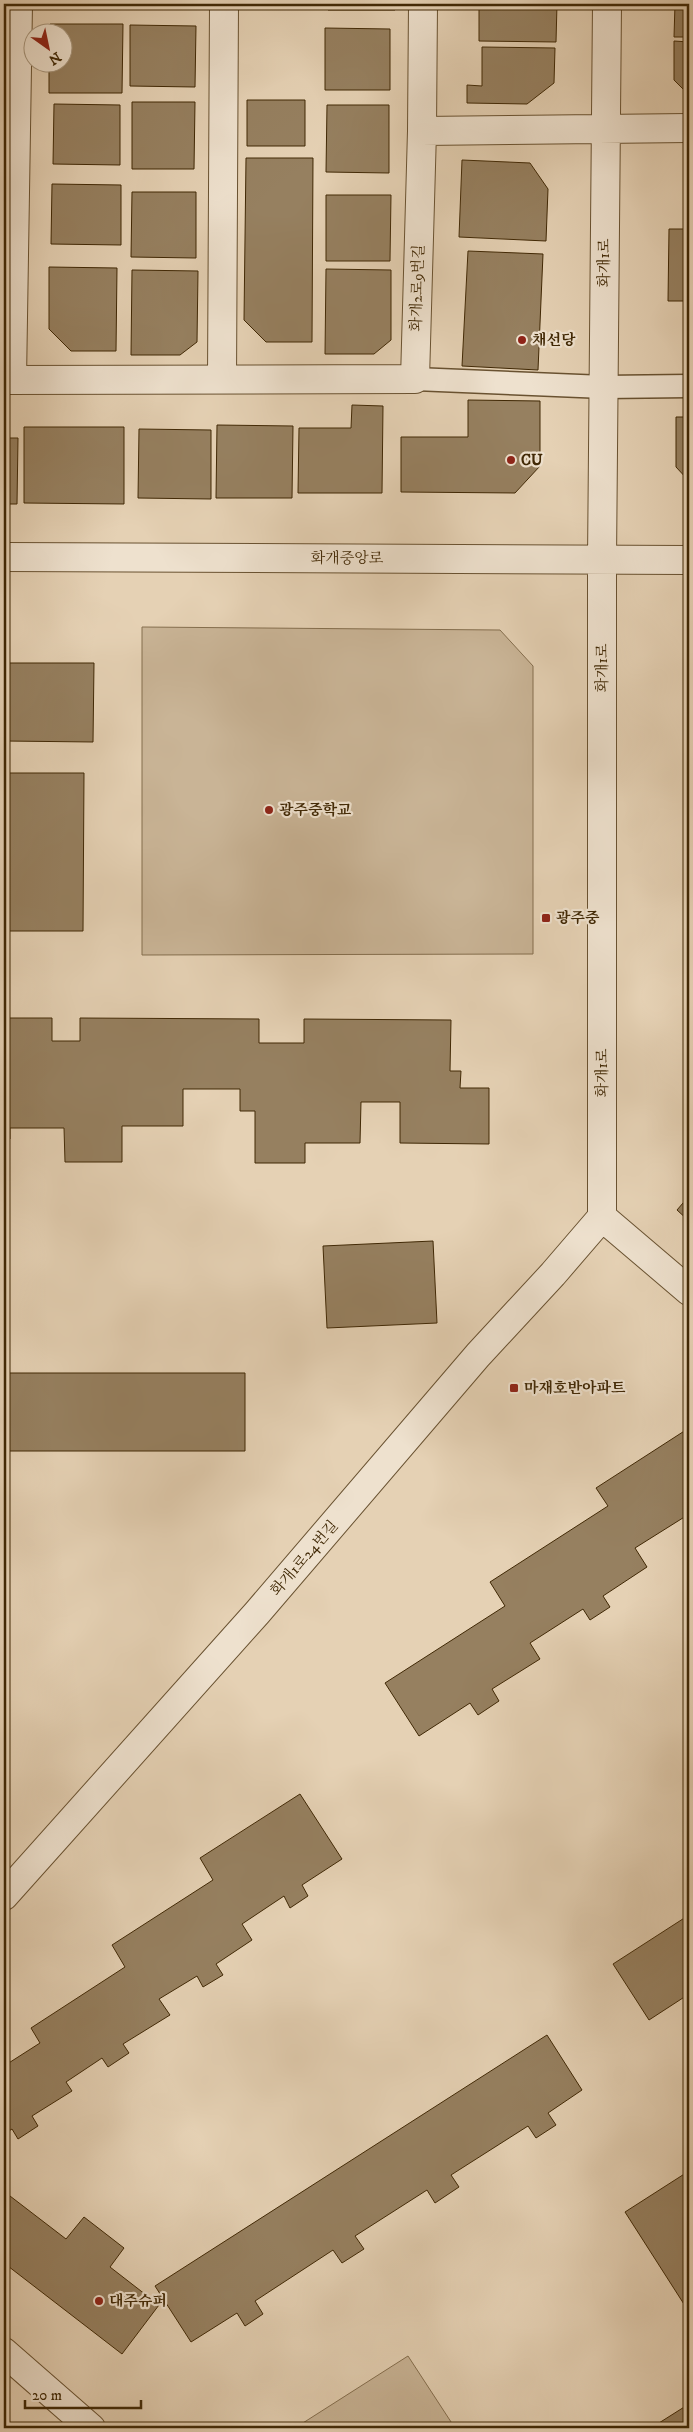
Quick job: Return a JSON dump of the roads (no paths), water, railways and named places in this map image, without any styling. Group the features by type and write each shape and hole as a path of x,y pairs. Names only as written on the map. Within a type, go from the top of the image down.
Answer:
{"street":[{"path":"18,4 8,380 415,379 604,387 689,386"},
{"path":"222,379 224,4"},
{"name":"화개2로9번길","path":"415,379 422,132 423,4"},
{"name":"화개1로","path":"602,1217 602,561 607,4"},
{"path":"422,132 689,128"},
{"name":"화개중앙로","path":"4,558 689,560"},
{"path":"602,1217 689,1291"},
{"name":"화개1로24번길","path":"4,1896 257,1612 478,1355 553,1274 602,1217"},
{"path":"4,2352 91,2428"}],"place":[{"name":"채선당","path":"522,340"},
{"name":"CU","path":"511,460"},
{"name":"광주중학교","path":"269,810"},
{"name":"광주중","path":"546,918"},
{"name":"마재호반아파트","path":"514,1388"},
{"name":"대주슈퍼","path":"99,2301"}]}
